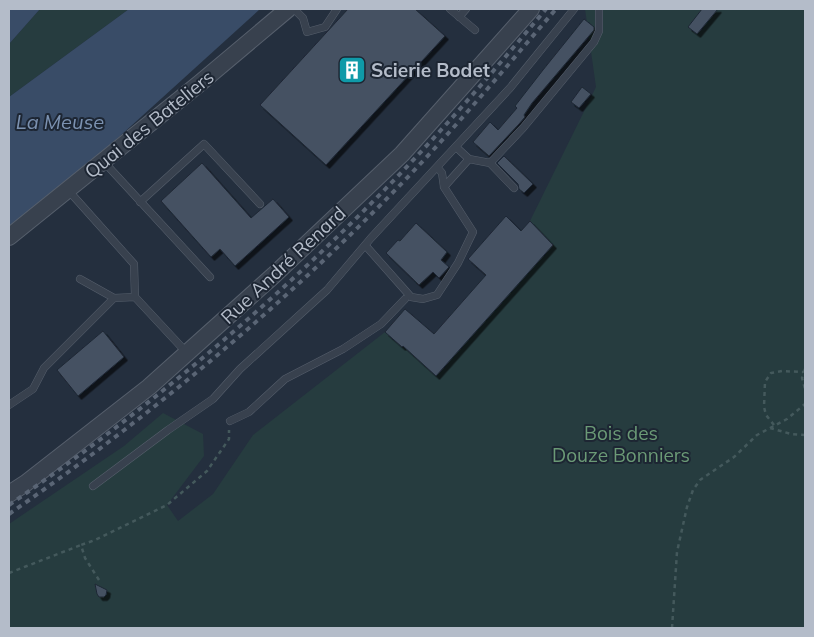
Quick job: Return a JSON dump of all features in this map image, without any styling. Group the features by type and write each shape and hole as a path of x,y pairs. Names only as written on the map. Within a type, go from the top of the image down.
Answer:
{"street":[{"name":"Quai des Bateliers","path":"9,238 104,162 288,9"},
{"name":"Rue André Renard","path":"9,494 26,483 149,387 274,275 402,154 531,9"}],"lane":[{"path":"294,9 302,18 307,32 325,26 337,9"},
{"path":"450,9 475,30"},
{"path":"459,17 466,9"},
{"path":"93,486 213,399 240,369 327,290 510,88 574,9"},
{"path":"490,163 523,128 594,42 599,31 599,9"},
{"path":"140,202 204,144 260,204"},
{"path":"456,147 469,159 490,163 514,188"},
{"path":"444,187 469,159"},
{"path":"104,162 210,277"},
{"path":"366,245 411,296 423,299 437,295 458,263 472,232 444,187 442,173 437,167"},
{"path":"68,190 134,264 135,297 187,353"},
{"path":"80,279 114,298 135,297"},
{"path":"9,405 33,389 44,368 114,298"},
{"path":"230,421 249,412 285,379 343,349 381,324 405,299"}],"path":[{"path":"774,425 766,415 764,393 765,382 772,373 804,371 802,378 805,389"},
{"path":"672,628 677,552 687,507 694,490 700,480 734,458 757,435 786,419 805,404"},
{"path":"9,574 95,540 167,505 208,471 229,439 230,421"},
{"path":"770,428 790,434 805,435"},
{"path":"81,546 85,558 99,580"}],"green space":[{"path":"40,9 129,9 9,97 9,44"},
{"name":"Bois des Douze Bonniers","path":"585,9 805,9 805,628 9,628 9,524 124,446 163,413 203,434 204,456 167,505 178,521 213,494 253,435 385,332 467,341 553,245 530,221 596,87"}],"water":[{"path":"9,9 40,9 9,44"},
{"name":"La Meuse","path":"129,9 260,9 77,175 9,228 9,97"}],"building":[{"name":"Scierie Bodet","path":"348,9 415,9 445,36 326,165 260,105"},
{"path":"702,9 718,9 697,34 688,27"},
{"path":"584,19 594,27 594,30 532,103 524,115 525,117 489,156 473,142 490,122 498,130 517,108 515,106"},
{"path":"582,87 591,94 579,108 571,102"},
{"path":"504,156 533,184 524,193 519,189 518,184 497,163"},
{"path":"202,163 251,218 273,199 289,217 235,266 220,249 211,257 161,201"},
{"path":"506,216 521,231 530,221 553,245 436,376 385,332 405,309 434,334 486,275 468,259"},
{"path":"416,223 447,252 441,260 449,267 439,278 433,272 419,285 386,253"},
{"path":"103,331 124,357 78,396 57,370"},
{"path":"95,584 107,590 104,597 99,597"}],"railway":[{"path":"9,505 162,391 212,350 307,265 417,156 474,94 546,9"},
{"path":"9,514 62,477 165,398 312,272 424,160 556,9"}],"place":[{"name":"Scierie Bodet","path":"352,70"}]}
